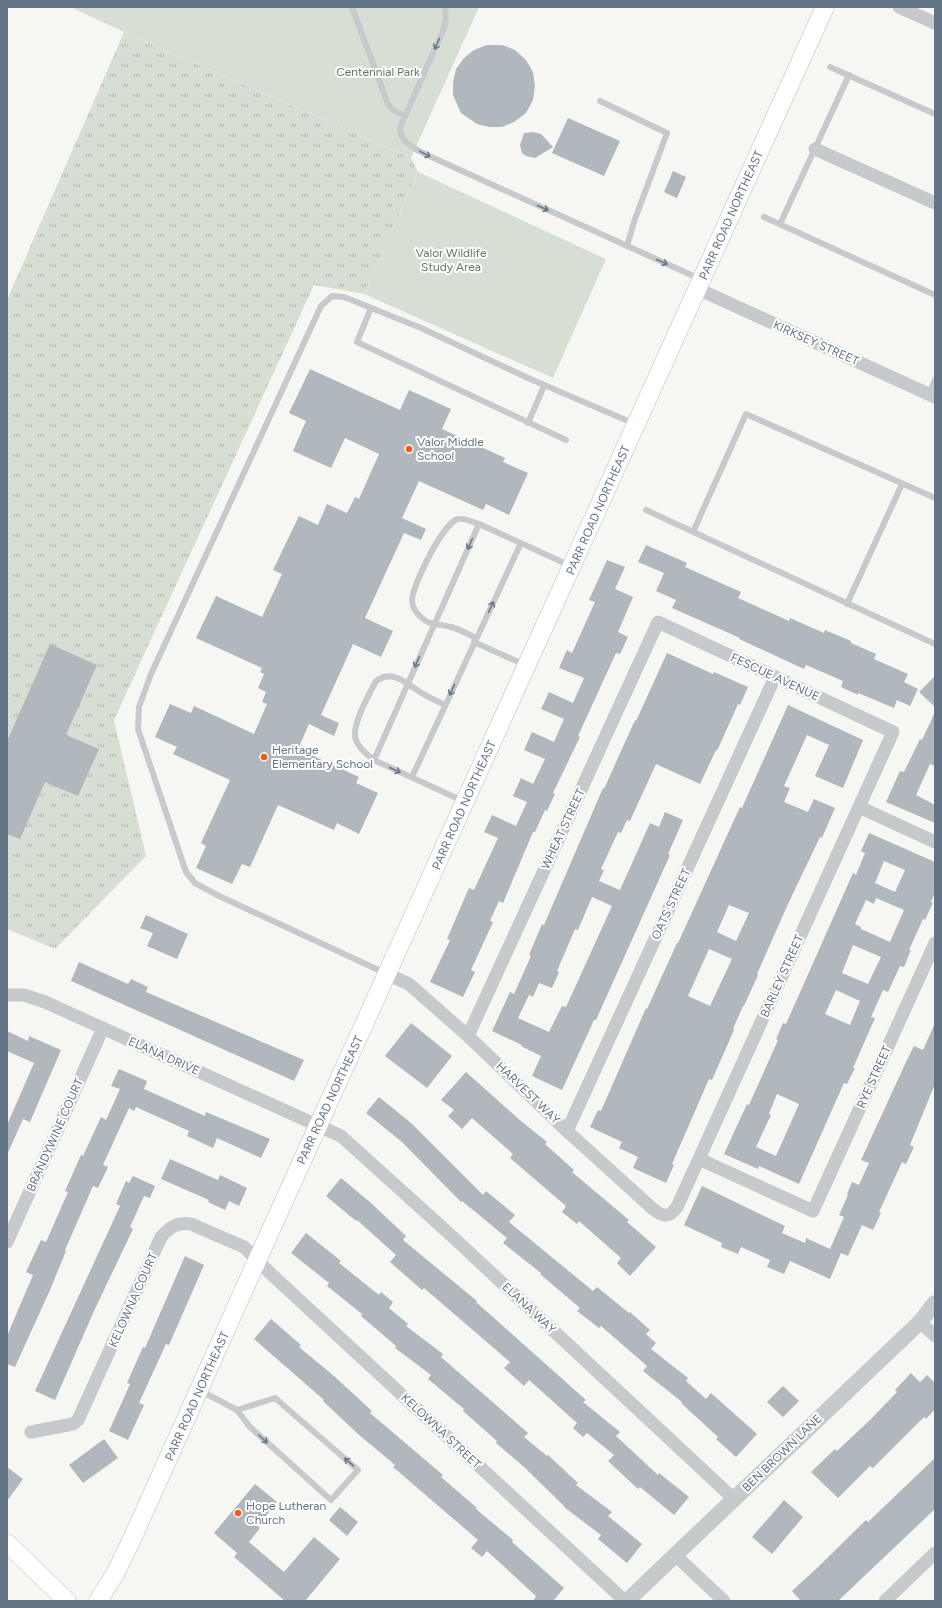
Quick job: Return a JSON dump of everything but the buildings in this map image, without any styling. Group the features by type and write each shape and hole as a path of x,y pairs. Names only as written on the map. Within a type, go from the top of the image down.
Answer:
{"main road":[{"name":"PARR ROAD NORTHEAST","path":"98,1601 124,1557 825,7"},
{"path":"7,1543 66,1601"}],"street":[{"path":"899,7 935,23"},
{"path":"815,149 935,203"},
{"name":"KIRKSEY STREET","path":"700,284 932,395"},
{"name":"FESCUE AVENUE","path":"658,622 893,732"},
{"name":"WHEAT STREET","path":"468,1036 658,622"},
{"name":"OATS STREET","path":"567,1131 775,677"},
{"name":"BARLEY STREET","path":"667,1215 673,1213 677,1207 893,732"},
{"path":"859,807 935,842"},
{"name":"RYE STREET","path":"699,1159 813,1211 935,943"},
{"name":"HARVEST WAY","path":"387,974 409,984 468,1036 567,1131 653,1209 659,1213 667,1215"},
{"name":"ELANA DRIVE","path":"7,995 24,995 35,999 103,1028 318,1126"},
{"name":"BRANDYWINE COURT","path":"7,1242 103,1028"},
{"name":"ELANA WAY","path":"318,1126 346,1140 734,1499"},
{"name":"KELOWNA COURT","path":"31,1432 73,1424 78,1420 161,1236 168,1230 175,1225 183,1223 191,1224 244,1247 258,1260"},
{"name":"KELOWNA STREET","path":"258,1260 626,1601"},
{"name":"BEN BROWN LANE","path":"626,1601 920,1322 935,1302"},
{"path":"920,1322 935,1336"},
{"path":"885,1601 935,1553"},
{"path":"675,1555 724,1601"}],"lane":[{"path":"352,7 388,104 394,111 405,116"},
{"path":"445,7 446,19 443,30 405,116 400,130 402,136 414,149 627,246 700,284"},
{"path":"830,67 935,114"},
{"path":"780,224 850,75"},
{"path":"600,101 667,133 635,219 627,246"},
{"path":"764,217 935,295"},
{"path":"387,974 196,884 186,872 138,729 139,707 151,674 320,306 332,296 344,297 421,328 544,386 636,425"},
{"path":"371,308 357,342 566,440"},
{"path":"932,395 935,380"},
{"path":"528,423 544,386"},
{"path":"693,532 746,414 935,498"},
{"path":"847,604 902,484"},
{"path":"646,510 935,644"},
{"path":"527,666 452,627 434,625 422,619 415,610 412,601 416,586 440,536 449,525 458,519 468,520 479,524 572,566"},
{"path":"374,760 479,524"},
{"path":"412,778 521,543"},
{"path":"445,705 422,693 408,683 389,676 382,677 376,681 354,726 354,737 358,746 374,760 465,802"},
{"path":"199,1390 237,1410 250,1427 331,1500 358,1470 274,1398 237,1410"}],"green space":[{"name":"Centennial Park","path":"70,7 479,7 411,158"},
{"path":"124,32 411,158 418,172 364,294 314,285 114,720 146,856 55,949 7,929 7,300"},
{"name":"Valor Wildlife Study Area","path":"418,172 606,259 553,378 364,294"}],"place":[{"name":"Valor Middle School","path":"409,449"},
{"name":"Heritage Elementary School","path":"264,757"},
{"name":"Hope Lutheran Church","path":"238,1513"}]}
